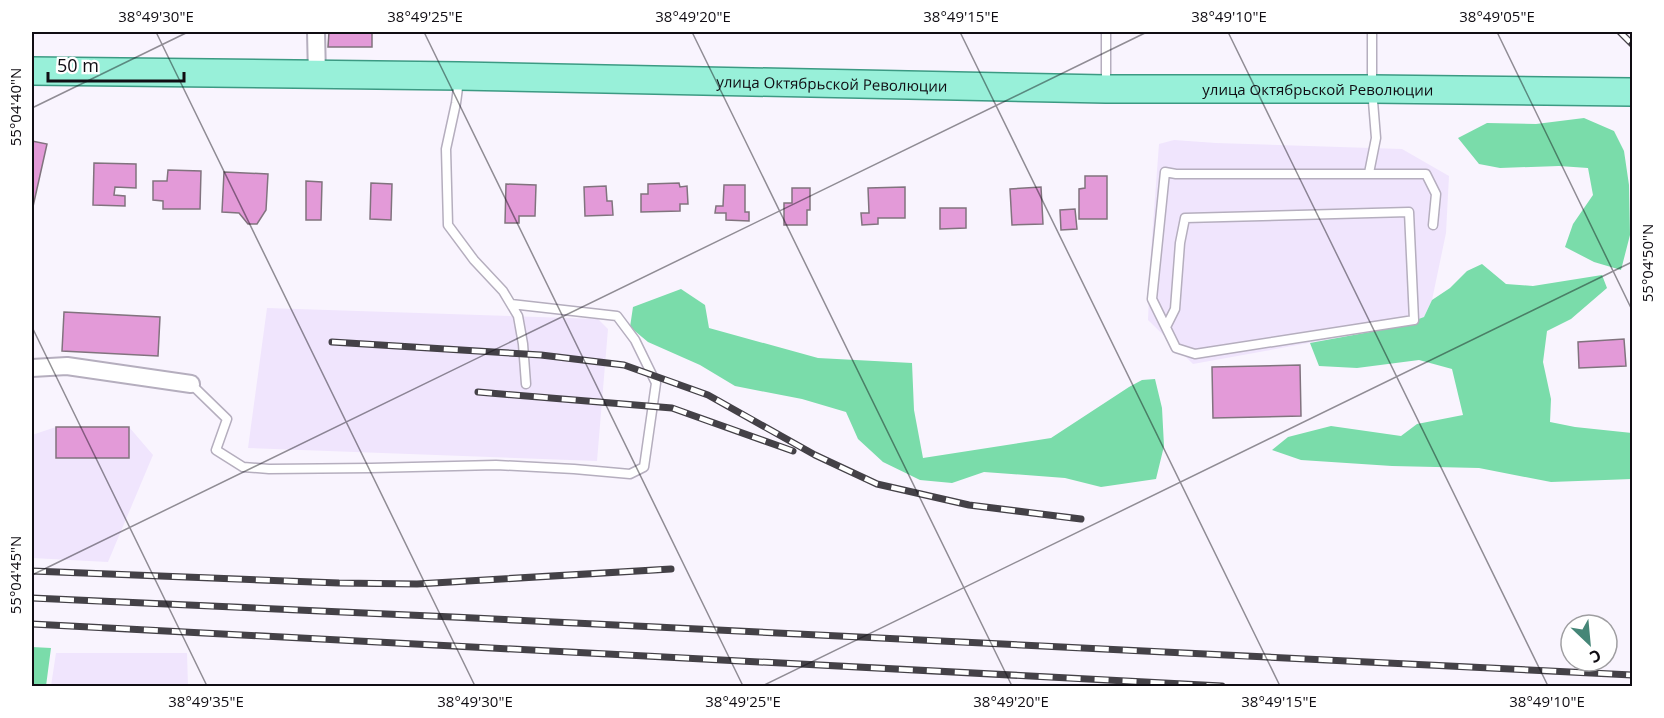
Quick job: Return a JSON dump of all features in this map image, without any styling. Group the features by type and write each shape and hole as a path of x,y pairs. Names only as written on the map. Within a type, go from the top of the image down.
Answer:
{"main road":[{"name":"улица Октябрьской Революции","path":"32,71 459,76 1106,89 1632,92"}],"street":[{"path":"316,32 317,76"},
{"path":"32,368 67,366 191,384"}],"lane":[{"path":"1106,32 1106,89"},
{"path":"1369,173 1376,138 1372,89 1372,32"},
{"path":"459,76 456,103 446,148 448,225 474,260 504,291 518,316 526,384"},
{"path":"1166,327 1175,309 1180,243 1185,218 1409,212 1414,320 1195,354 1176,348 1152,299 1165,172 1176,174 1426,174 1436,194 1433,225"},
{"path":"191,384 227,418 216,450 243,467 268,469 496,465 630,474 644,467 656,382 635,340 617,316 511,304"}],"shaded area":[{"path":"1174,140 1402,149 1449,176 1446,233 1432,300 1424,317 1397,327 1193,364 1148,320 1159,144"},
{"path":"267,308 598,319 608,329 597,461 248,448"},
{"path":"56,427 129,427 153,455 108,562 32,558 32,435"},
{"path":"56,653 187,653 188,686 51,686"}],"green space":[{"path":"1584,118 1614,131 1624,151 1629,185 1630,235 1621,270 1594,262 1565,247 1573,224 1593,195 1588,168 1559,166 1500,168 1479,164 1458,138 1487,123 1536,124"},
{"path":"1482,264 1506,284 1533,286 1602,275 1607,288 1571,319 1547,331 1543,362 1551,399 1550,422 1632,433 1632,479 1551,482 1479,468 1392,466 1301,460 1272,450 1288,437 1331,426 1401,436 1417,424 1463,415 1452,369 1419,360 1357,368 1319,366 1310,343 1397,327 1424,317 1432,300 1450,288 1467,271"},
{"path":"681,289 705,305 709,328 818,358 912,363 914,410 923,458 1051,438 1129,387 1142,380 1155,379 1162,408 1164,446 1156,479 1101,487 1065,478 984,472 952,483 920,480 883,462 858,439 846,412 802,399 735,386 700,365 648,342 630,327 633,307"},
{"path":"32,647 51,648 46,686 32,686"}],"building":[{"path":"329,32 372,32 372,47 328,47"},
{"path":"32,141 47,144 32,211"},
{"path":"94,163 136,164 136,188 115,187 114,195 125,196 125,206 93,205"},
{"path":"168,170 201,171 200,209 163,209 163,201 153,200 153,181 167,181"},
{"path":"224,172 268,174 266,210 257,224 248,224 239,213 222,212"},
{"path":"1085,176 1107,176 1107,219 1079,219 1079,189 1085,188"},
{"path":"306,181 322,182 321,220 306,220"},
{"path":"371,183 392,184 391,220 370,219"},
{"path":"679,183 680,187 687,186 688,204 680,204 680,211 641,212 641,194 648,194 648,184"},
{"path":"506,184 536,185 535,216 519,216 519,223 505,223"},
{"path":"724,185 745,185 745,212 749,212 749,221 726,220 726,213 715,213 716,206 723,206"},
{"path":"606,186 607,201 612,201 613,215 585,216 584,187"},
{"path":"905,187 905,218 878,218 878,224 862,225 861,213 869,213 868,188"},
{"path":"1041,187 1043,224 1012,225 1010,189"},
{"path":"792,188 810,188 807,225 784,225 784,203 792,203"},
{"path":"940,208 966,208 966,228 940,229"},
{"path":"1075,209 1077,229 1061,230 1060,210"},
{"path":"64,312 160,317 158,356 62,351"},
{"path":"1624,339 1626,366 1579,368 1578,342"},
{"path":"1300,365 1301,416 1213,418 1212,367"},
{"path":"56,427 129,427 129,458 56,458"}],"railway":[{"path":"1620,32 1632,44"},
{"path":"332,342 541,355 624,365 708,395 815,455 877,484 969,505 1081,519"},
{"path":"478,392 672,408 793,451"},
{"path":"32,571 417,584 671,569"},
{"path":"32,598 1632,675"},
{"path":"32,624 1222,686"}]}
